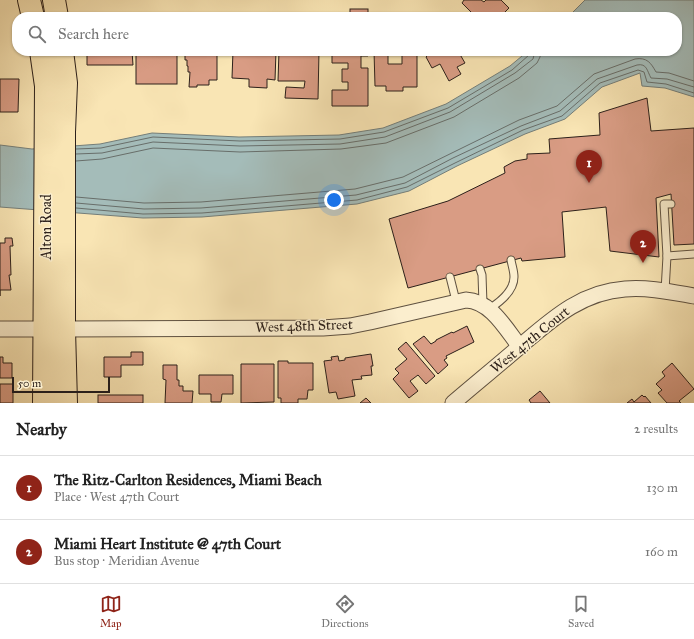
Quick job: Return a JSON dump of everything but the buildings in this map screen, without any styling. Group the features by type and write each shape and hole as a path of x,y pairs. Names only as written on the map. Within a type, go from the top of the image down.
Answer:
{"main road":[{"path":"29,0 32,12"},
{"path":"54,0 56,12"},
{"name":"Alton Road","path":"42,56 55,132 55,329 44,403"},
{"name":"Alton Road","path":"55,132 66,83 63,56"},
{"name":"Alton Road","path":"55,329 66,403"}],"street":[{"name":"West 47th Court","path":"452,403 559,314 590,297 614,290 636,288 694,296"},
{"name":"West 48th Street","path":"0,328 323,328 350,326 370,322 456,301 471,300 486,306"},
{"path":"486,306 520,347"}],"lane":[{"path":"666,292 667,256 664,204 671,204"},
{"path":"667,256 694,254"},
{"path":"480,269 486,306 502,300 510,290 514,278 511,260"},
{"path":"450,277 456,301"}],"water":[{"path":"585,0 694,0 694,97 665,88 642,86 640,73 602,87 565,119 525,134 457,166 409,191 357,204 202,217 143,218 0,207 0,145 32,149 100,144 152,133 239,137 339,135 383,128 446,104 510,66 522,56 682,56 682,12 573,12"}],"place":[{"name":"The Ritz-Carlton Residences, Miami Beach","path":"589,183"},
{"name":"Miami Heart Institute @ 47th Court","path":"643,263"}]}
